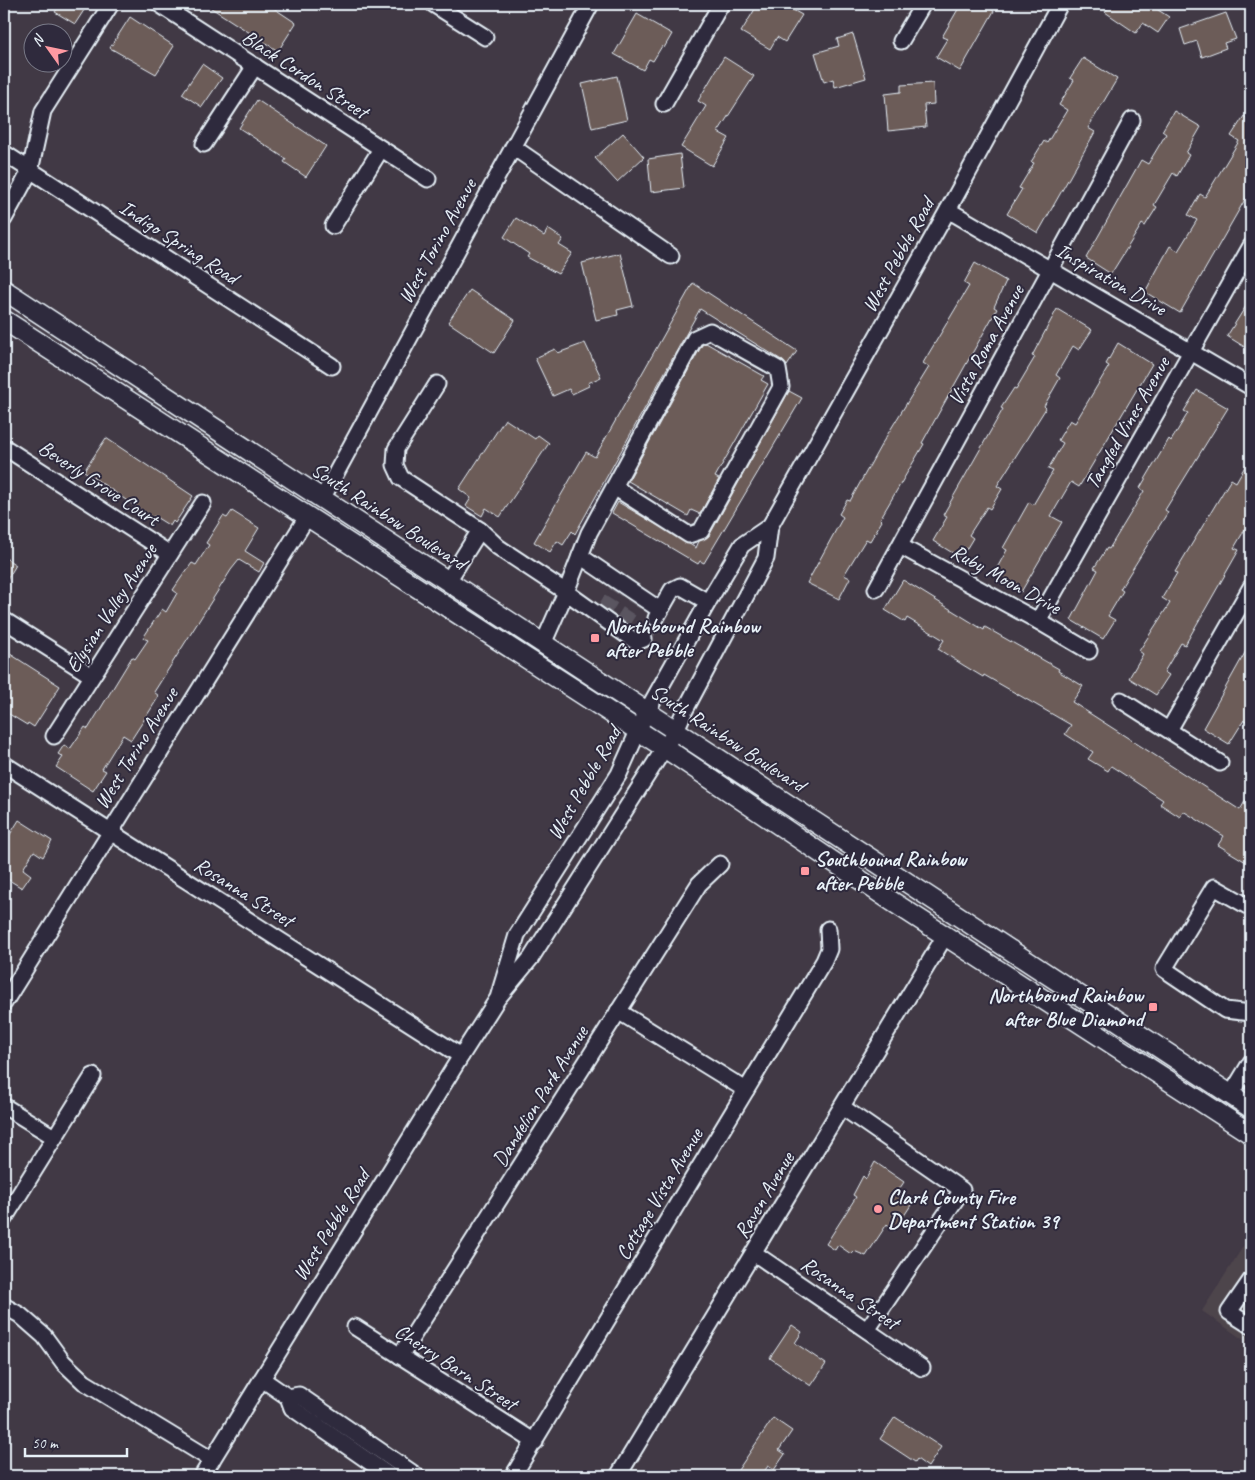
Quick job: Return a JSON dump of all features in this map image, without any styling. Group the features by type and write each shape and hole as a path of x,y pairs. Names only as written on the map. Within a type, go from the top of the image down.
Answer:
{"main road":[{"name":"South Rainbow Boulevard","path":"4,290 1251,1108"},
{"path":"4,305 32,323 75,337"},
{"name":"South Rainbow Boulevard","path":"4,320 665,748 893,902 1251,1134"},
{"path":"236,470 257,471 294,492 322,499"},
{"path":"306,516 349,529 403,563 441,577"},
{"path":"893,902 912,898 948,920 960,916"},
{"path":"945,936 950,932 961,932 996,954 1011,950"}],"street":[{"path":"4,220 30,171 43,111 111,4"},
{"name":"Black Cordon Street","path":"159,4 428,179"},
{"path":"433,4 456,10 485,37"},
{"name":"West Torino Avenue","path":"322,499 591,4"},
{"path":"664,104 721,4"},
{"path":"901,42 923,4"},
{"name":"West Pebble Road","path":"202,1476 461,1056 498,998 532,958 676,730 766,558 770,526 948,210 1060,4"},
{"path":"204,144 254,66"},
{"name":"Vista Roma Avenue","path":"876,589 1132,120"},
{"path":"513,147 671,256"},
{"path":"333,226 381,148"},
{"name":"Indigo Spring Road","path":"4,153 332,366"},
{"name":"Inspiration Drive","path":"948,210 1052,269 1251,387"},
{"name":"Tangled Vines Avenue","path":"1038,620 1251,246"},
{"path":"543,644 589,533 614,487 695,338 710,330 778,370 781,387 701,531 689,535 614,487"},
{"path":"437,384 396,449 394,465 401,478 480,530 498,547 602,614 636,642 644,638"},
{"name":"Beverly Grove Court","path":"4,447 170,554"},
{"name":"Elysian Valley Avenue","path":"54,736 203,503"},
{"name":"West Torino Avenue","path":"4,1003 306,516"},
{"name":"West Pebble Road","path":"498,998 517,936 618,774 639,732 647,711 708,602 742,544 770,526"},
{"path":"441,577 480,530"},
{"name":"Ruby Moon Drive","path":"900,546 1038,620 1090,651"},
{"path":"580,556 618,587 658,614 672,590 680,586 708,602"},
{"path":"1169,730 1251,587"},
{"path":"4,620 92,676"},
{"path":"1121,700 1220,763"},
{"name":"Rosanna Street","path":"4,764 461,1056"},
{"name":"Dandelion Park Avenue","path":"400,1356 698,884 720,864"},
{"path":"1251,908 1214,887 1164,970 1225,1010 1251,1013"},
{"name":"Cottage Vista Avenue","path":"514,1476 824,960 829,949 828,929"},
{"name":"Raven Avenue","path":"618,1476 945,936"},
{"path":"618,1011 746,1090"},
{"path":"1231,1095 1251,1062"},
{"path":"4,1219 93,1076"},
{"path":"4,1106 54,1137"},
{"path":"842,1107 962,1190 867,1330"},
{"name":"Rosanna Street","path":"754,1253 922,1368"},
{"path":"1251,1280 1229,1312 1251,1326"},
{"path":"4,1306 20,1315 44,1336 63,1362 84,1382 212,1460"},
{"name":"Cherry Barn Street","path":"355,1327 534,1442"},
{"path":"262,1379 288,1396 299,1395 417,1476"},
{"path":"288,1396 292,1408 390,1476"}],"shaded area":[{"path":"1251,1234 1251,1345 1202,1311"}],"building":[{"path":"60,4 88,4 75,24 55,12"},
{"path":"205,4 274,4 272,7 296,23 278,51"},
{"path":"758,4 782,4 802,15 785,42 777,37 770,49 741,32"},
{"path":"961,4 982,4 994,11 960,71 936,57 947,39 942,37"},
{"path":"1111,4 1149,4 1169,17 1158,33 1143,23 1136,33 1105,12"},
{"path":"1226,13 1236,39 1224,43 1226,48 1202,57 1197,41 1185,45 1180,29"},
{"path":"637,14 672,34 664,48 662,46 653,61 649,59 643,70 614,54"},
{"path":"130,17 174,46 156,74 110,48"},
{"path":"853,34 866,78 835,87 833,79 824,82 815,53 839,46 837,39"},
{"path":"724,57 754,76 718,132 729,138 712,166 681,147 706,106 698,101"},
{"path":"1083,58 1117,79 1088,128 1095,132 1038,233 1007,214 1022,189 1019,188 1034,163 1031,162 1044,141 1047,143 1067,110 1059,105 1074,80 1070,78"},
{"path":"202,64 222,78 202,107 182,94"},
{"path":"617,76 627,120 592,128 582,84"},
{"path":"933,83 934,104 924,105 926,127 888,131 885,94 901,92 901,85"},
{"path":"257,100 326,146 306,177 284,162 286,159 239,128"},
{"path":"1174,111 1201,127 1186,153 1189,155 1177,176 1173,173 1154,205 1157,207 1145,226 1142,224 1111,274 1086,258 1141,160 1148,164 1166,134 1162,131"},
{"path":"1244,116 1251,121 1251,189 1180,313 1145,292 1170,246 1178,251 1197,220 1188,215 1200,194 1205,197 1239,141 1231,136"},
{"path":"623,133 644,157 617,182 595,158"},
{"path":"680,154 684,188 651,192 648,159"},
{"path":"516,218 544,236 548,229 563,239 559,245 572,253 558,274 527,257 529,254 504,237"},
{"path":"620,253 633,306 617,310 618,315 596,320 582,263"},
{"path":"975,263 1006,281 994,307 997,309 922,443 924,444 880,519 882,521 870,541 866,539 844,575 850,578 839,599 807,583 843,517 839,514 847,500 850,501 881,445 929,367 923,363 969,286 964,283"},
{"path":"693,283 797,351 787,366 783,361 700,309 575,534 572,531 563,545 557,541 550,552 534,542 586,452 595,457"},
{"path":"470,290 515,320 494,353 448,322"},
{"path":"1251,298 1251,351 1227,336"},
{"path":"1057,309 1092,330 1079,350 1073,346 1056,375 1060,378 1044,406 1046,408 997,486 1002,489 990,509 987,507 969,535 973,538 961,558 933,541 947,517 943,515 1003,409 1001,408 1014,388 1016,389 1035,357 1032,356"},
{"path":"585,343 601,377 588,383 589,386 572,394 569,389 553,396 535,358 555,349 558,353"},
{"path":"706,343 764,376 761,380 768,384 715,477 719,479 700,514 691,510 688,516 628,481 702,345"},
{"path":"1118,343 1152,364 1079,487 1071,482 1051,516 1062,522 1021,592 993,575 1007,550 1003,548 1029,502 1033,505 1053,471 1048,469 1063,443 1058,440 1070,420 1075,423 1109,366 1106,364"},
{"path":"1197,390 1228,408 1165,510 1168,512 1120,589 1123,591 1108,616 1115,620 1103,639 1071,620 1098,570 1094,568 1107,548 1109,549 1144,491 1140,488 1169,439 1171,441 1188,413 1184,411"},
{"path":"789,391 802,398 704,563 700,561 698,564 612,513 618,502 696,548 699,541 709,536"},
{"path":"505,419 535,439 538,435 549,443 500,517 486,508 482,516 466,506 471,498 459,489"},
{"path":"106,438 193,496 175,523 173,521 170,526 154,516 152,518 84,471"},
{"path":"1251,456 1251,519 1234,548 1239,550 1185,645 1181,643 1164,672 1169,675 1156,695 1129,678 1143,654 1139,651 1170,603 1162,598 1177,573 1175,572 1231,479 1236,482"},
{"path":"232,511 259,528 245,551 264,563 259,572 239,560 231,570 154,692 159,696 151,709 131,740 123,735 102,769 106,771 93,791 56,767 63,757 58,754 64,745 70,749 85,727 88,729 132,657 135,659 148,640 143,638 162,609 166,612 177,593 173,590 192,563 196,565 209,545 206,543 223,516 227,518"},
{"path":"4,557 16,565 4,585"},
{"path":"903,580 984,630 985,627 1059,669 1058,671 1083,686 1072,702 1240,810 1251,791 1251,865 1218,845 1224,836 1183,811 1180,817 1160,804 1163,800 1111,766 1108,771 1088,759 1093,752 1065,734 1071,725 963,665 938,649 944,640 907,618 905,622 885,610"},
{"path":"1251,642 1251,716 1248,722 1244,720 1229,744 1203,728"},
{"path":"4,650 60,686 34,727 28,723 27,725 4,711"},
{"path":"19,820 52,841 43,857 34,851 23,869 31,875 22,888 4,877 4,844"},
{"name":"Clark County Fire Department Station 39","path":"875,1162 904,1182 898,1191 913,1202 894,1231 887,1224 866,1256 854,1251 851,1254 838,1245 835,1250 826,1244 856,1197 853,1195 863,1176 866,1179"},
{"path":"792,1325 802,1332 795,1343 826,1364 811,1386 770,1358"},
{"path":"895,1417 941,1447 928,1467 917,1459 915,1462 880,1439"},
{"path":"773,1418 792,1431 779,1450 785,1454 774,1470 768,1466 761,1476 734,1476"}],"tunnel":[{"path":"603,612 616,591"},
{"path":"621,624 634,604"},
{"path":"644,639 656,618"}],"place":[{"name":"Northbound Rainbow after Pebble","path":"595,638"},
{"name":"Southbound Rainbow after Pebble","path":"805,871"},
{"name":"Northbound Rainbow after Blue Diamond","path":"1153,1007"},
{"name":"Clark County Fire Department Station 39","path":"878,1209"}]}
